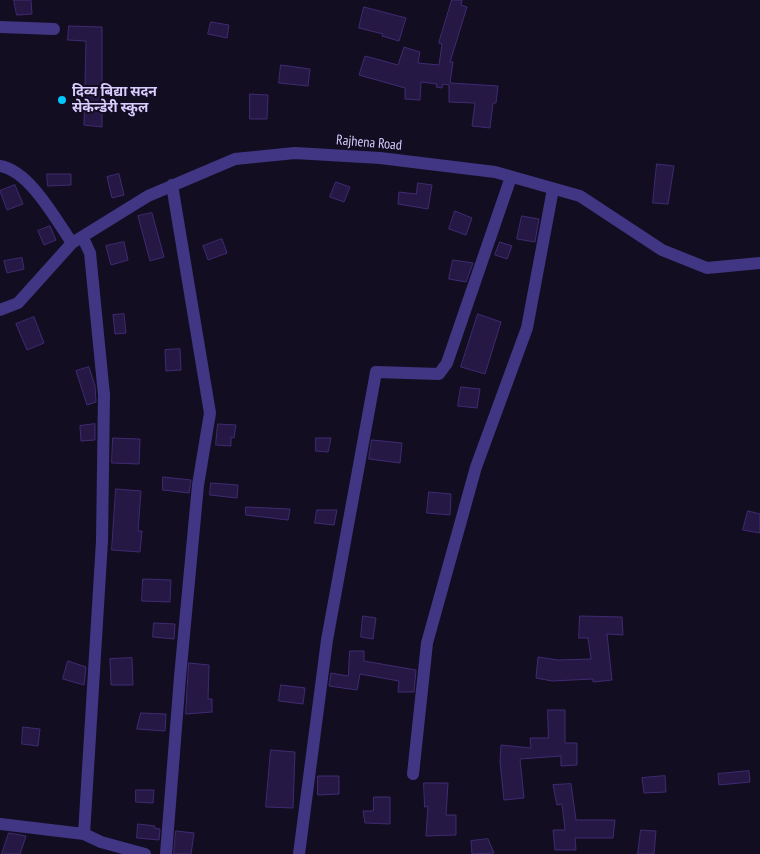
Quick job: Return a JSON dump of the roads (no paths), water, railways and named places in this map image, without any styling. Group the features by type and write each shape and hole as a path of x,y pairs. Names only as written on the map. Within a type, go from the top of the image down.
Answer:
{"street":[{"path":"0,27 54,29"},
{"name":"Rajhena Road","path":"0,310 18,303 78,240 148,196 234,159 294,153 380,158 495,172 580,196 662,250 707,268 760,263"},
{"path":"0,166 9,168 37,191 90,252 104,395 102,541 84,834"},
{"path":"299,854 327,640 376,372 439,374 447,364 511,177"},
{"path":"166,854 198,485 210,413 172,185"},
{"path":"413,774 427,643 476,467 527,328 553,188"},
{"path":"0,824 84,834 101,842 145,854"}],"place":[{"name":"दिव्य बिद्या सदन सेकेन्डेरी स्कुल","path":"62,100"}]}
